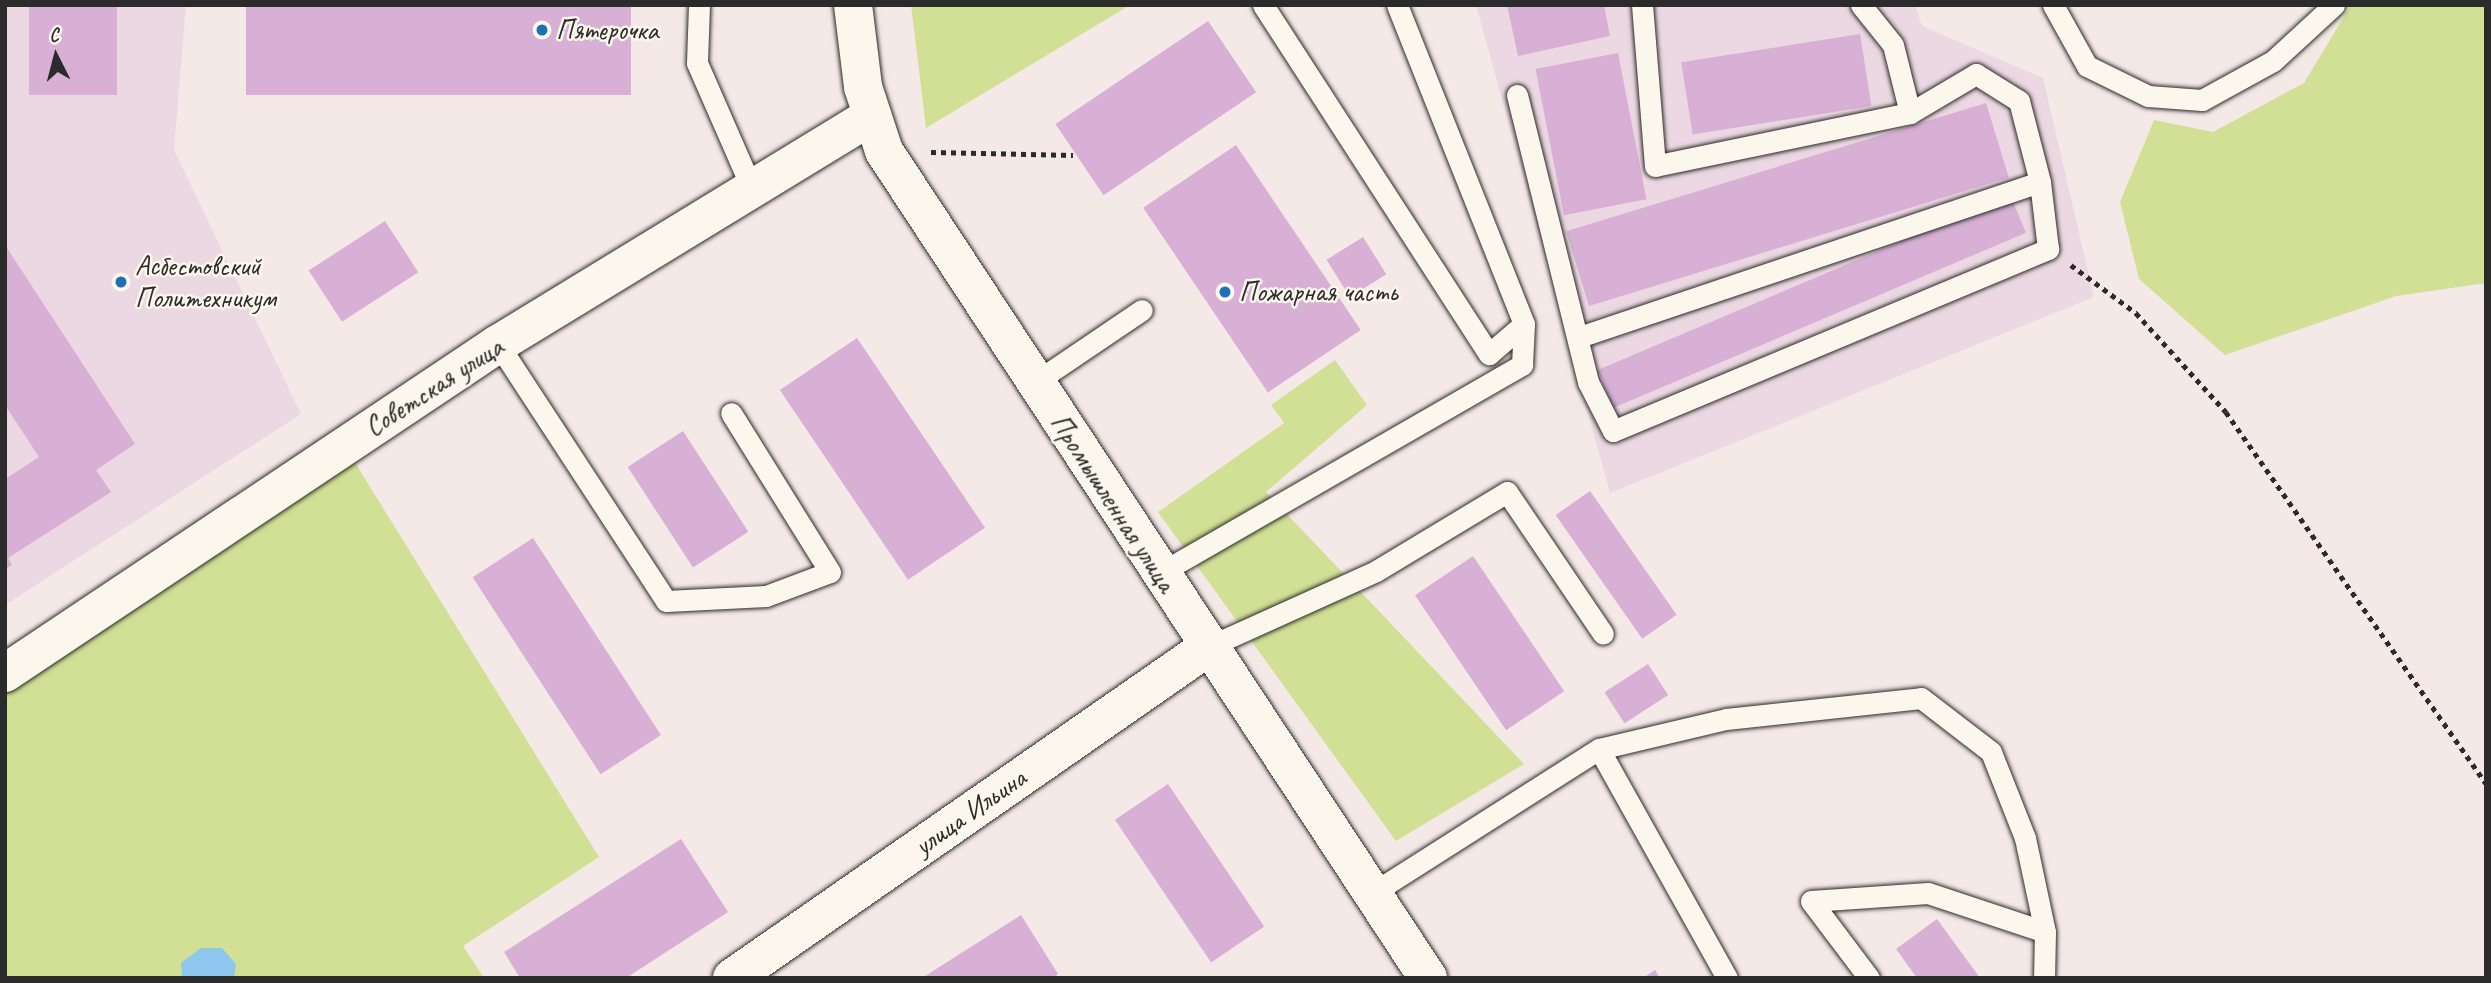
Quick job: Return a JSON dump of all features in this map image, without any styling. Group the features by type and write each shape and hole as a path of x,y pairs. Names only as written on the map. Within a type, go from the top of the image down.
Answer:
{"street":[{"name":"Промышленная улица","path":"853,5 860,74 878,134 1034,383 1428,978"},
{"name":"Советская улица","path":"5,673 498,344 753,191 878,134"},
{"name":"улица Ильина","path":"732,978 1208,647"}],"lane":[{"path":"699,5 697,63 753,191"},
{"path":"1263,5 1489,354 1524,324"},
{"path":"1160,573 1522,365 1524,324 1396,5"},
{"path":"1517,95 1588,382 1614,431 2048,249 2040,182 2019,100 1976,75 1910,113 1655,166 1642,5"},
{"path":"1861,5 1893,45 1910,113"},
{"path":"2053,5 2088,66 2148,96 2202,100 2273,61 2334,5"},
{"path":"1579,337 2040,182"},
{"path":"1034,383 1142,310"},
{"path":"498,344 666,601 766,596 830,572 731,413"},
{"path":"1208,647 1376,571 1507,492 1603,634"},
{"path":"1371,894 1599,749 1726,719 1921,698 1991,751 2025,838 2045,932 2044,978"},
{"path":"1599,749 1727,978"},
{"path":"1869,978 1811,901 1928,893 2045,932"}],"path":[{"path":"878,134 1073,155"},
{"path":"2048,249 2137,313 2226,412 2486,783"}],"shaded area":[{"name":"Асбестовский Политехникум","path":"5,5 186,5 174,150 301,414 5,605"},
{"path":"1476,5 1915,5 1922,26 2043,78 2094,297 1610,493"}],"green space":[{"path":"911,5 1130,5 926,128"},
{"path":"2351,5 2486,5 2486,283 2396,296 2225,355 2139,279 2120,202 2154,120 2213,132 2304,83"},
{"path":"1335,360 1367,405 1266,492 1524,764 1396,841 1158,512 1284,423 1271,405"},
{"path":"354,461 599,857 463,946 484,978 5,978 5,691"}],"water":[{"path":"201,948 222,948 236,964 234,978 182,978 181,963"}],"building":[{"path":"29,5 117,5 117,95 29,95"},
{"path":"246,5 631,5 631,95 246,95"},
{"path":"1507,5 1604,5 1610,36 1518,56"},
{"path":"1208,21 1256,92 1104,195 1055,124"},
{"path":"1860,34 1871,106 1693,134 1681,62"},
{"path":"1618,53 1646,199 1564,215 1536,69"},
{"path":"1986,103 2009,178 1589,306 1566,231"},
{"path":"1236,145 1361,330 1268,393 1143,208"},
{"path":"2010,195 2026,233 1614,408 1598,370"},
{"path":"385,221 418,272 342,322 309,271"},
{"path":"1363,237 1386,274 1350,297 1327,260"},
{"path":"5,245 135,444 96,470 111,492 8,558 12,565 5,569 5,479 39,457 5,405"},
{"path":"857,338 985,528 908,580 780,390"},
{"path":"683,431 748,532 693,568 628,467"},
{"path":"1590,491 1677,615 1642,639 1556,515"},
{"path":"533,538 661,735 601,774 473,577"},
{"path":"1473,556 1564,691 1506,730 1415,595"},
{"path":"1648,664 1668,695 1625,723 1604,692"},
{"path":"1168,784 1264,927 1211,962 1115,820"},
{"path":"681,839 728,912 626,978 520,978 504,952"},
{"path":"1021,915 1058,974 1053,978 922,978"},
{"path":"1937,919 1980,978 1917,978 1896,949"},
{"path":"1655,970 1660,978 1643,978"}],"place":[{"name":"Пятерочка","path":"542,30"},
{"name":"Асбестовский Политехникум","path":"121,282"},
{"name":"Пожарная часть","path":"1225,292"}]}
